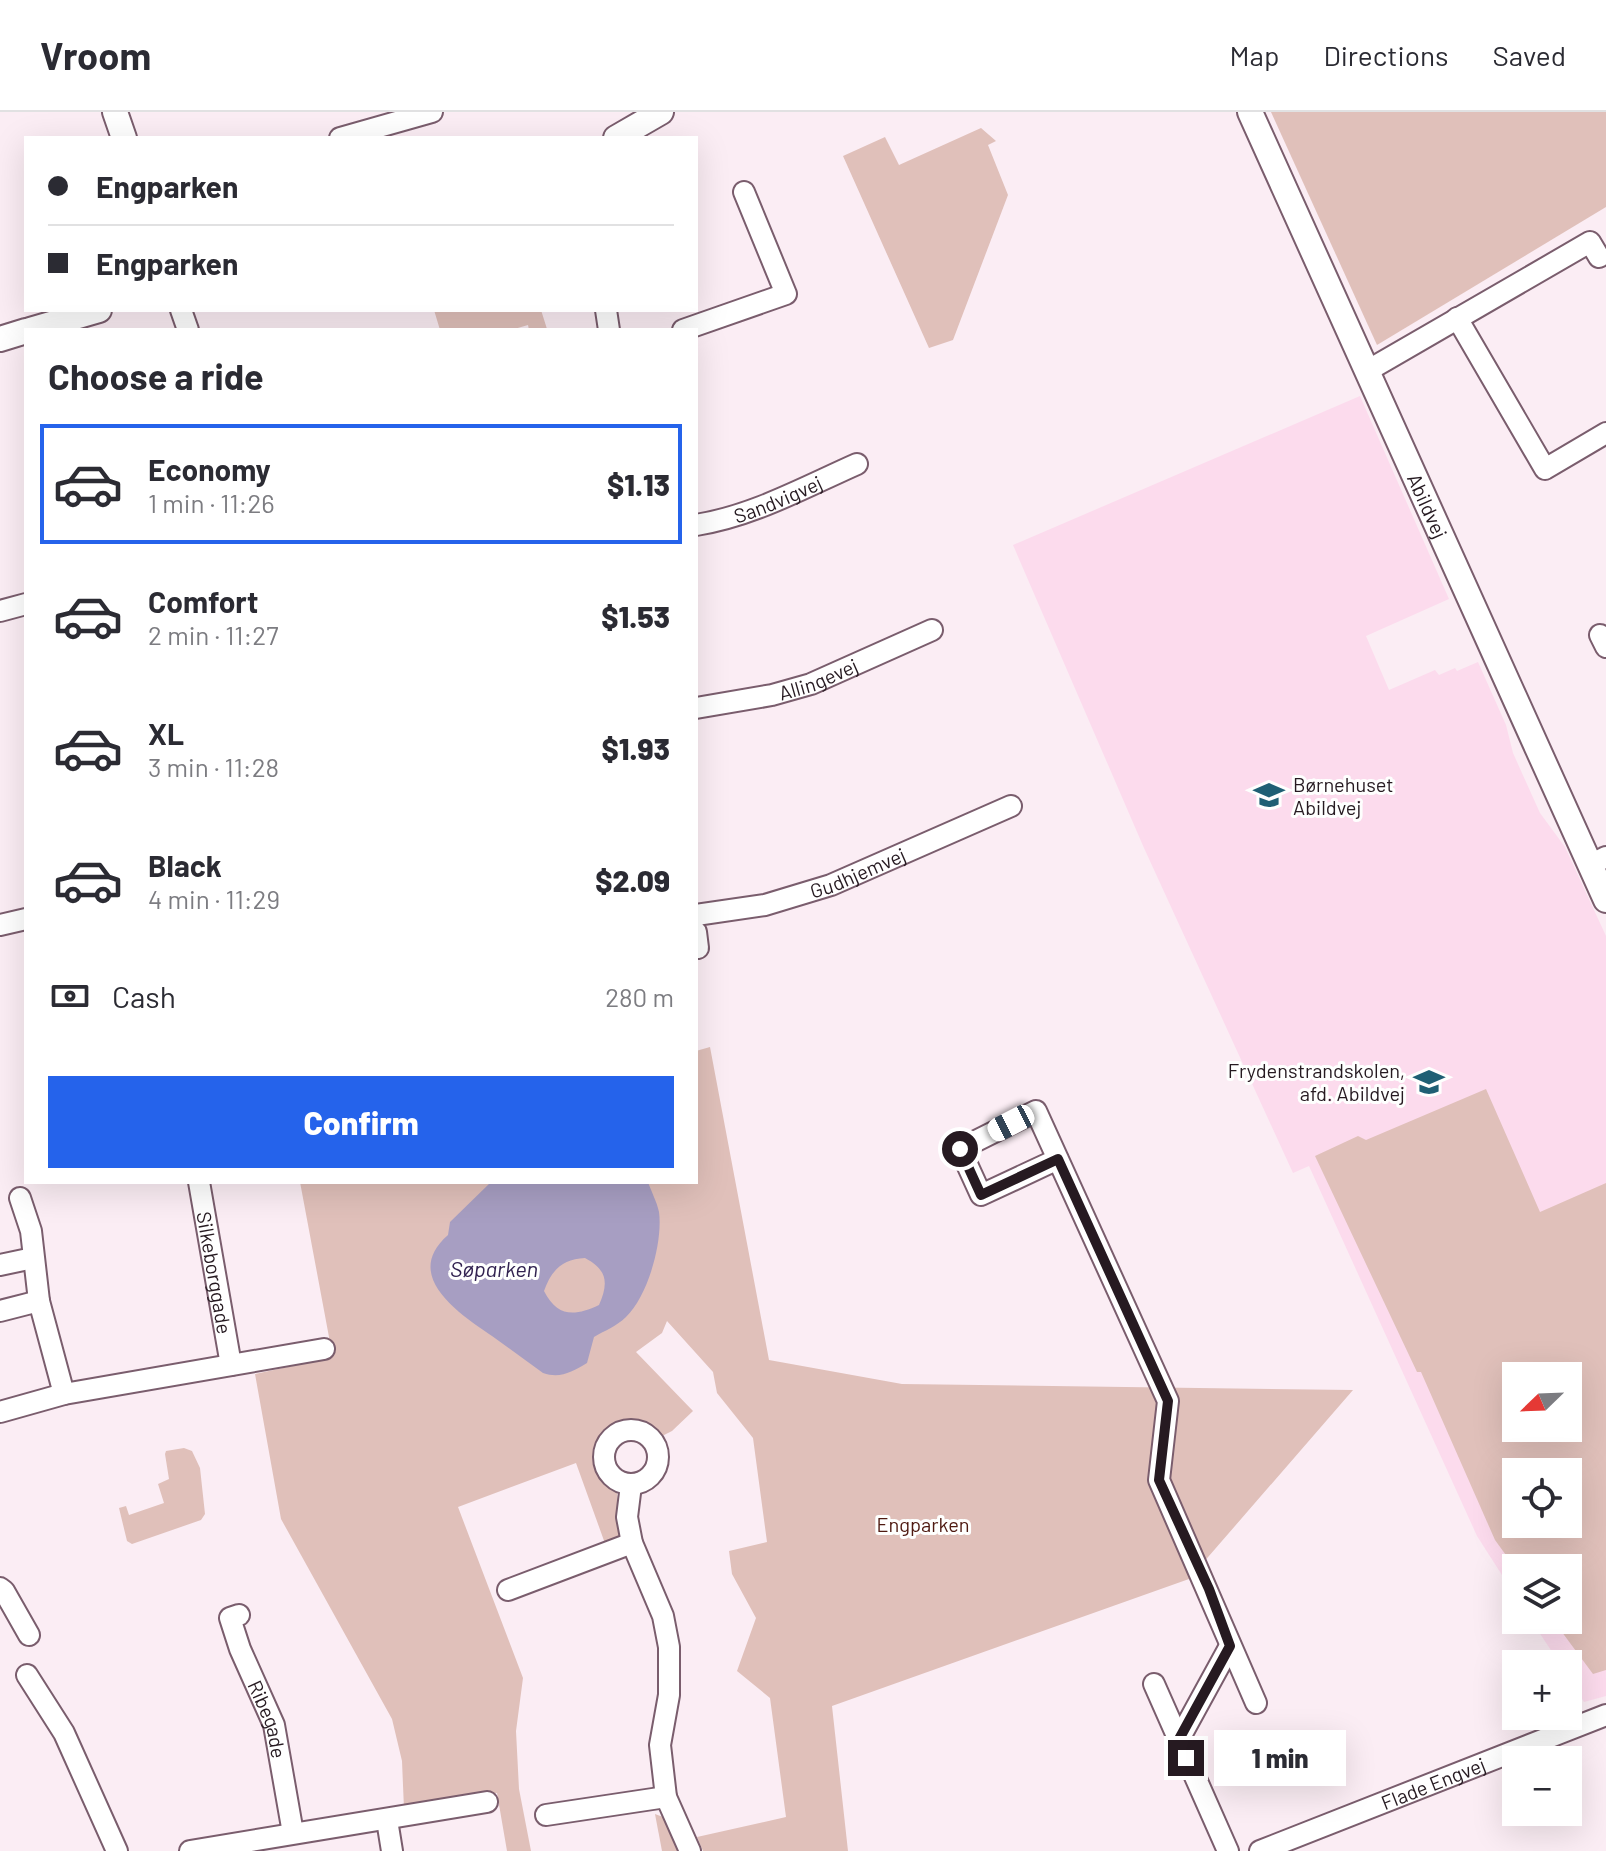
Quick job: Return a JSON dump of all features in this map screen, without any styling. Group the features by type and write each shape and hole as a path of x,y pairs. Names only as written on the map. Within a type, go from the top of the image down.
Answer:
{"street":[{"path":"115,112 123,136"},
{"path":"347,136 432,112"},
{"path":"619,136 661,112"},
{"name":"Abildvej","path":"1250,112 1367,371 1598,861 1606,900"},
{"path":"689,328 786,294 744,192"},
{"path":"1367,371 1590,242 1599,257"},
{"path":"38,328 92,312"},
{"path":"1457,318 1545,469 1606,433"},
{"path":"0,339 24,332"},
{"name":"Sandvigvej","path":"698,525 737,516 857,464"},
{"path":"0,611 24,605"},
{"name":"Allingevej","path":"698,708 772,695 811,684 932,630"},
{"name":"Gudhjemvej","path":"698,915 765,905 831,885 1011,806"},
{"path":"0,925 24,919"},
{"path":"1058,1159 981,1195 960,1149 1036,1111 1058,1159 1168,1401 1159,1480 1256,1703"},
{"name":"Silkeborggade","path":"199,1184 231,1365"},
{"path":"20,1198 31,1231 39,1301 64,1394"},
{"path":"0,1265 33,1258"},
{"path":"0,1311 39,1301"},
{"path":"0,1412 23,1403 64,1394 324,1349"},
{"path":"631,1485 627,1517 632,1543 663,1616 669,1647 669,1695 660,1745 666,1797 690,1851"},
{"path":"508,1590 632,1543"},
{"path":"0,1588 29,1635"},
{"name":"Ribegade","path":"239,1615 230,1618 240,1649 274,1725 293,1833"},
{"path":"1178,1741 1230,1646"},
{"path":"27,1675 64,1733 117,1851"},
{"path":"1154,1684 1228,1851"},
{"name":"Flade Engvej","path":"1260,1851 1606,1715"},
{"path":"546,1815 666,1797"},
{"path":"196,1850 487,1802"},
{"path":"387,1820 392,1851"}],"shaded area":[{"name":"Frydenstrandskolen, afd. Abildvej","path":"1360,396 1449,599 1366,636 1389,690 1435,670 1439,675 1478,662 1540,813 1565,847 1606,936 1606,1696 1584,1702 1582,1650 1551,1650 1540,1634 1582,1634 1582,1554 1502,1554 1502,1575 1477,1536 1309,1166 1293,1173 1144,848 1013,545"}],"green space":[{"path":"1271,112 1606,112 1606,207 1377,345"},
{"path":"981,128 996,141 988,145 1008,195 953,340 929,348 843,156 885,137 899,165"},
{"path":"435,312 542,312 547,328 529,328 528,325 518,328 439,328"},
{"name":"Engparken","path":"710,1047 769,1360 902,1384 1353,1390 1189,1579 832,1706 848,1851 703,1851 697,1837 786,1817 770,1698 737,1671 756,1618 732,1574 729,1551 767,1542 753,1438 717,1393 713,1372 667,1321 662,1333 636,1352 693,1411 662,1436 645,1424 629,1421 614,1425 603,1434 596,1447 595,1462 602,1478 617,1492 621,1535 613,1548 607,1549 576,1463 458,1507 523,1678 516,1731 519,1789 531,1851 507,1851 497,1793 404,1809 402,1761 392,1719 281,1519 255,1374 325,1359 329,1337 300,1184 698,1184 698,1050"},
{"path":"1486,1089 1540,1212 1606,1183 1606,1670 1593,1674 1582,1659 1582,1650 1575,1650 1563,1634 1582,1634 1582,1554 1505,1554 1495,1540 1421,1372 1417,1372 1315,1156 1358,1136 1366,1140"},
{"path":"184,1448 192,1451 200,1468 205,1514 201,1520 132,1544 127,1541 119,1508 126,1506 129,1515 164,1503 158,1484 169,1479 166,1451"},
{"path":"655,1814 663,1817 682,1851 662,1851"}],"water":[{"name":"Søparken","path":"489,1184 649,1184 660,1224 652,1268 634,1308 619,1323 594,1337 587,1363 560,1375 543,1373 465,1317 440,1293 431,1265 435,1250 448,1235 450,1222","holes":["585,1258 598,1267 605,1283 599,1305 575,1313 568,1312 555,1306 544,1291 554,1272 570,1261"]}],"place":[{"name":"Børnehuset Abildvej","path":"1269,795"},
{"name":"Frydenstrandskolen, afd. Abildvej","path":"1429,1082"}],"route":[{"path":"960,1149 981,1195 1058,1159 1168,1401 1159,1480 1209,1589 1230,1646 1178,1741 1186,1758"}]}
